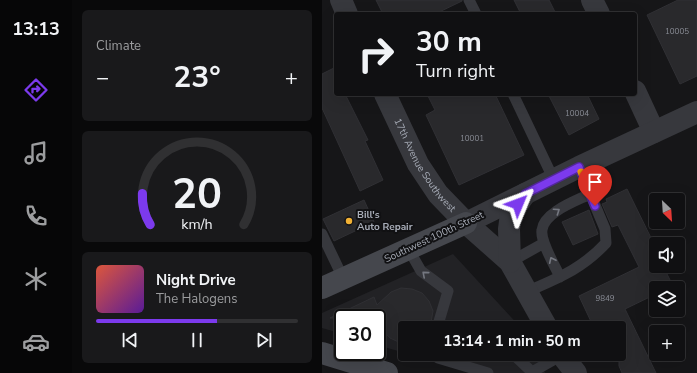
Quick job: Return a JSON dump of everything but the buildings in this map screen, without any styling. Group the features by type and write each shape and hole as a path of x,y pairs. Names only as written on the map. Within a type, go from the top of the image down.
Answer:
{"street":[{"path":"341,0 346,12"},
{"path":"592,0 598,12"},
{"path":"637,95 654,132"},
{"name":"17th Avenue Southwest","path":"386,96 418,164 438,194 466,223 510,262 543,321"},
{"name":"Southwest 100th Street","path":"322,288 409,250 579,167 697,112"},
{"name":"17th Avenue Southwest","path":"510,262 509,229 511,214 525,194"},
{"path":"322,353 366,370 387,373"},
{"path":"561,361 576,373"}],"lane":[{"path":"469,0 475,12"},
{"path":"514,96 554,180"},
{"path":"526,292 560,277 592,258 606,243 605,229 579,167"},
{"path":"560,277 544,243 541,231 545,221 554,212 590,194"},
{"path":"322,234 343,278"},
{"path":"510,262 544,243"},
{"path":"409,250 421,271 448,291 439,321"},
{"path":"448,361 488,373"},
{"path":"520,361 531,373 561,361"}],"shaded area":[{"path":"453,254 515,321 398,321 398,351 386,348 386,309 334,309 334,331 322,328 322,313"},
{"path":"431,361 539,361 545,373 471,373"}],"slow traffic":[{"path":"581,172 590,194"}],"place":[{"name":"Bill's Auto Repair","path":"349,221"}],"route":[{"path":"518,204 525,194 579,167 595,206"}]}
